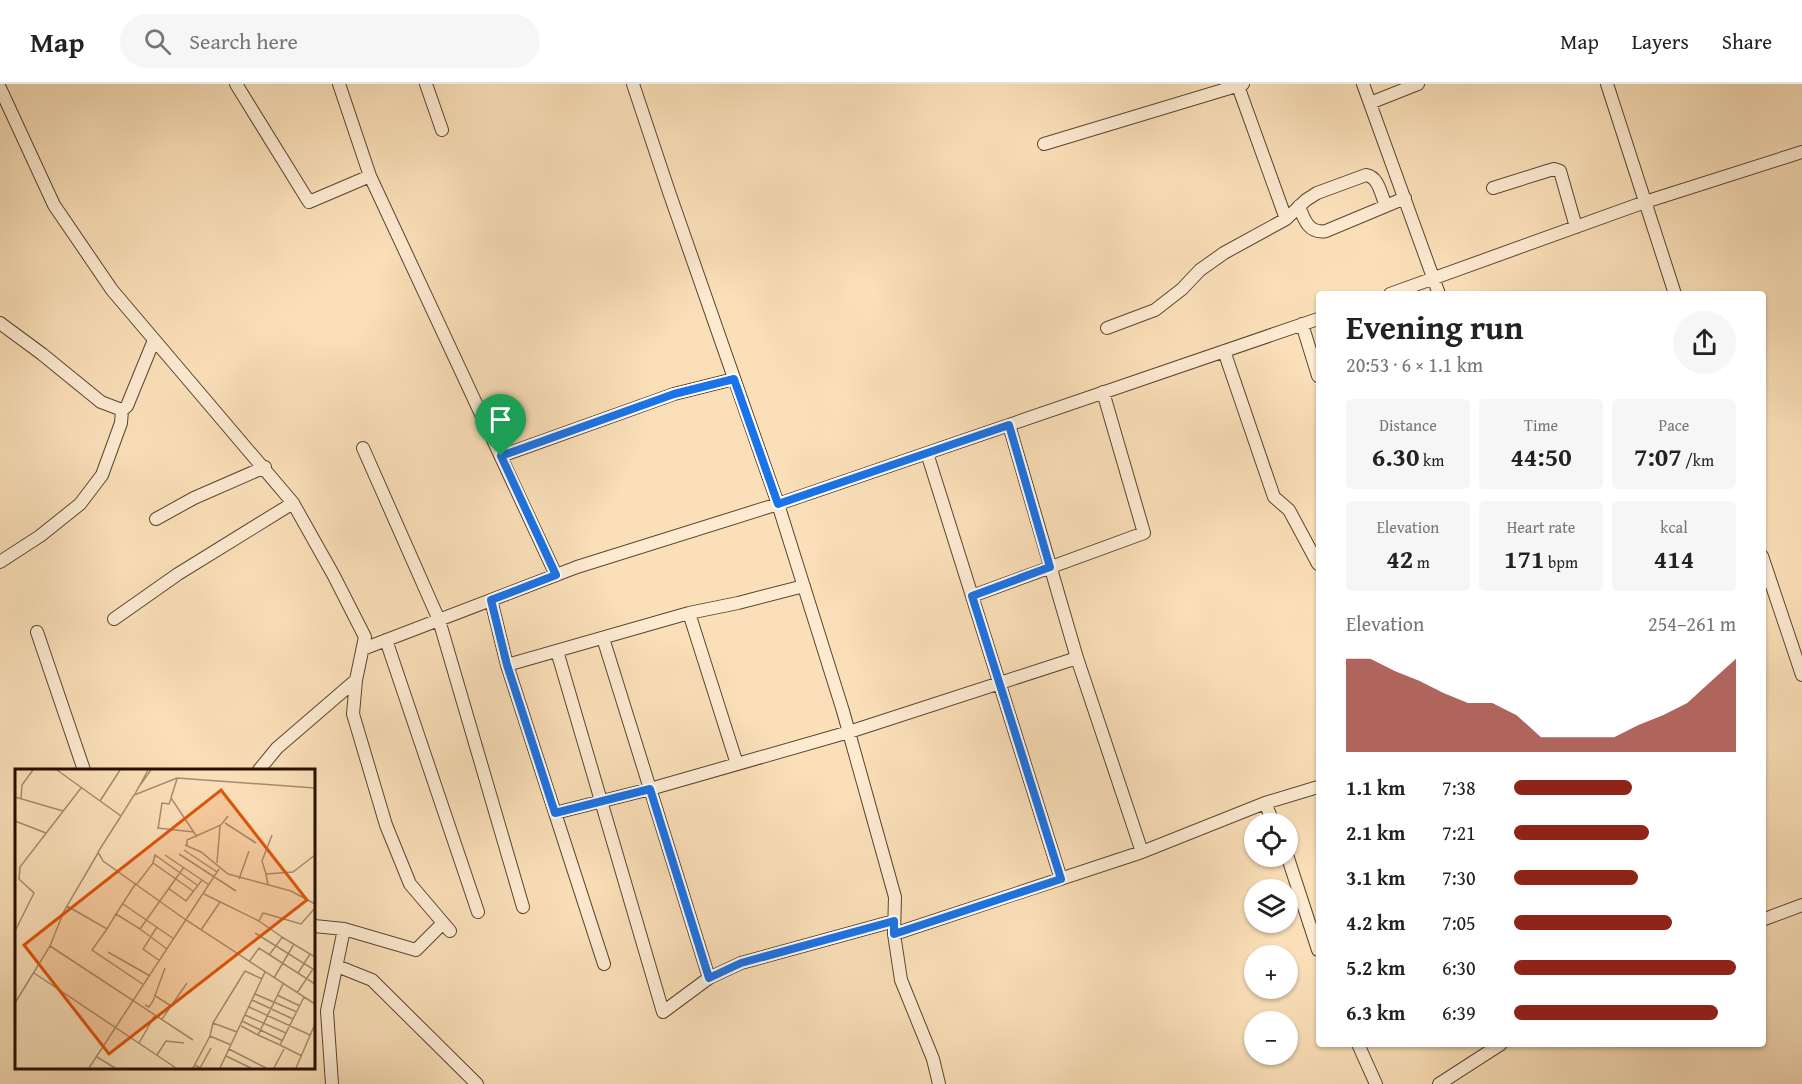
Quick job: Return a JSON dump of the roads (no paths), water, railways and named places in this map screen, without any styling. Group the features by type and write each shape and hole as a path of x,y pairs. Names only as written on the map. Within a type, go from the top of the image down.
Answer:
{"street":[{"path":"236,84 309,202 370,176"},
{"path":"339,84 370,176 556,575"},
{"path":"426,84 442,130"},
{"path":"633,84 778,504 849,732 895,897 894,927 901,980 933,1059 939,1084"},
{"path":"1363,84 1438,291"},
{"path":"1370,103 1418,84"},
{"path":"1607,84 1674,291"},
{"path":"1044,144 1241,85 1286,219"},
{"path":"0,88 54,205 112,290 265,467 293,503 365,637 356,680 353,714 386,825 410,884 446,927 416,951 345,929 315,926"},
{"path":"1399,291 1645,202 1802,152"},
{"path":"1493,188 1554,169 1560,171 1576,227"},
{"path":"1107,328 1155,310 1182,289 1200,270 1224,253 1286,219 1306,200 1317,194 1366,175 1375,180 1386,206"},
{"path":"1299,206 1305,222 1311,229 1318,232 1326,231 1405,198"},
{"path":"363,649 577,567 778,504 1316,320"},
{"path":"0,323 101,402 122,410"},
{"path":"1302,324 1316,370"},
{"path":"0,562 40,536 80,504 102,475 121,423 122,410 127,406 154,340"},
{"path":"1224,351 1274,497 1289,510 1316,560"},
{"path":"501,456 674,394 734,379"},
{"path":"972,596 1144,533 1103,392"},
{"path":"1009,425 1077,658 1142,852"},
{"path":"363,448 439,620 523,907"},
{"path":"927,453 1061,879"},
{"path":"156,519 194,498 265,467"},
{"path":"114,619 178,574 293,503"},
{"path":"1766,568 1802,675"},
{"path":"507,665 689,613 804,586"},
{"path":"491,600 507,665 604,964"},
{"path":"689,613 737,764"},
{"path":"37,632 83,769"},
{"path":"603,638 709,978"},
{"path":"386,640 478,912"},
{"path":"556,651 663,1012 709,978 741,963 894,927 1061,879 1142,852 1265,803 1316,788"},
{"path":"555,813 650,789 849,732 1077,658"},
{"path":"261,769 277,748 356,680"},
{"path":"1265,803 1269,813"},
{"path":"1291,867 1316,944"},
{"path":"1766,918 1802,905"},
{"path":"332,1084 327,1011 345,929"},
{"path":"337,966 372,980 477,1084"},
{"path":"1359,1047 1376,1084"},
{"path":"1439,1084 1496,1047"}]}
